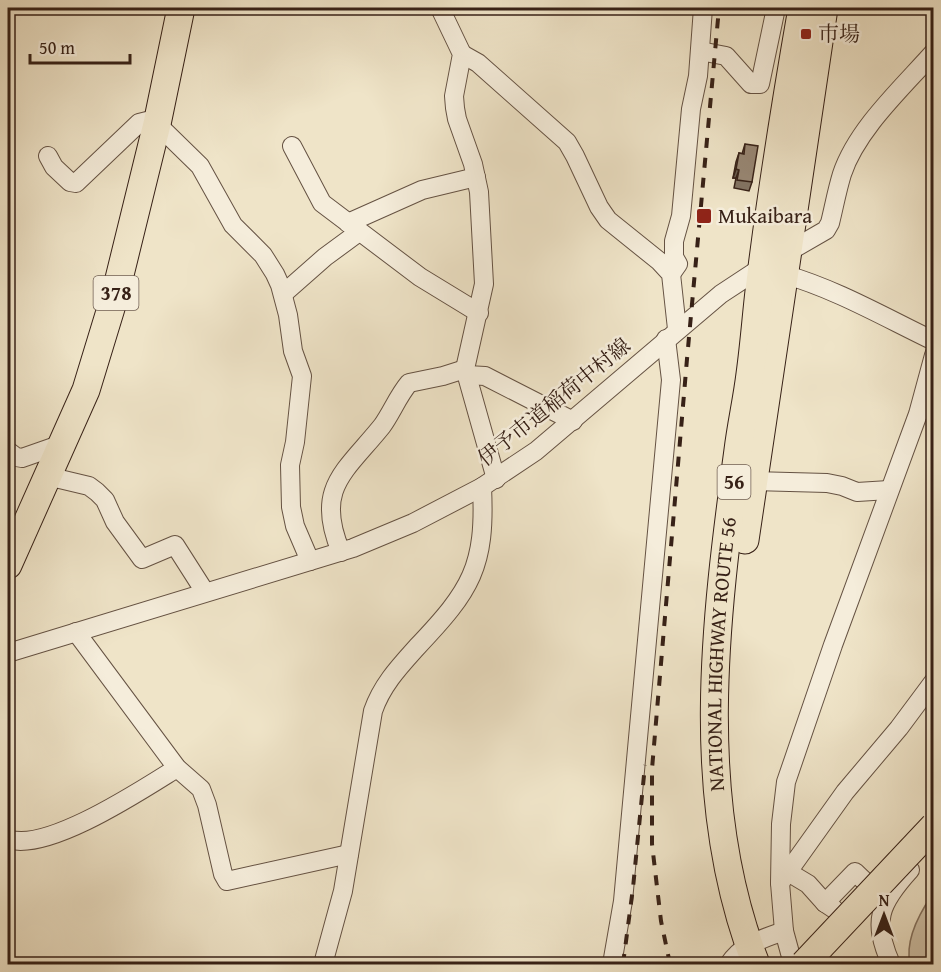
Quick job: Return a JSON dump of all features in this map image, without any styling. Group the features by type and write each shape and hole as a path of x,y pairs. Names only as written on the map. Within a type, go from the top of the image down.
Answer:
{"highway":[{"name":"378","path":"8,565 86,390 115,295 157,124 181,8"},
{"name":"NATIONAL HIGHWAY ROUTE 56","path":"723,839 724,757 737,589 754,481 802,8"},
{"name":"NATIONAL HIGHWAY ROUTE 56","path":"752,954 730,876 723,839 715,758 713,698 721,587 738,448 750,376 777,265 824,8"},
{"path":"804,964 933,826"}],"street":[{"path":"612,964 625,889 670,391 671,273 678,264 674,257 674,241 681,216 692,110 698,76 703,8"},
{"path":"700,51 726,56 751,84 756,86 760,84 776,8"},
{"path":"323,964 338,915 368,738 379,695 387,681 446,615 471,580 481,546 489,483 466,372 467,355 484,284 479,192 473,164 455,108 454,96 462,54 444,9"},
{"name":"伊予市道稲荷中村線","path":"8,653 341,552 413,523 489,483 536,451 573,421 671,334 721,294 777,265 826,230 830,224 842,174 854,149 869,127 933,52"},
{"path":"462,54 478,63 567,142 576,156 599,207 608,220 671,273"},
{"path":"48,156 54,167 70,182 76,183 139,123 157,124 200,166 233,225 275,273 282,294 293,351 302,376 296,442 290,465 291,507 295,526 310,561"},
{"path":"292,146 322,203 420,277 478,313"},
{"path":"282,294 325,257 354,227 422,190 476,177"},
{"path":"777,265 819,288 863,305 933,341"},
{"path":"793,964 784,931 781,824 786,782 812,704 918,414 933,355"},
{"path":"341,552 330,520 338,480 382,425 409,383 466,372 485,376 573,421"},
{"path":"8,451 22,458 62,444"},
{"path":"47,476 89,486 97,492 105,500 115,522 142,559 175,545 205,592"},
{"path":"754,481 827,483 857,492 889,490"},
{"path":"76,632 177,768 201,789 223,874 227,880 350,854"},
{"path":"784,878 845,792 899,728 933,681"},
{"path":"8,839 20,842 34,839 83,822 120,803 177,768"},
{"path":"891,964 880,934 880,920 886,902 895,887 933,844"},
{"path":"784,878 808,884 830,906 855,872 886,902"},
{"path":"729,964 736,953 752,954 784,931"}],"shaded area":[{"path":"932,895 933,964 910,964 911,937"}],"building":[{"path":"745,144 758,146 752,182 737,180 739,170 736,169 739,153 744,154"}],"railway":[{"path":"670,964 661,921 652,844 652,769 719,8"},
{"path":"623,964 645,765"}],"place":[{"name":"市場","path":"806,34"},
{"name":"Mukaibara","path":"704,216"}]}
